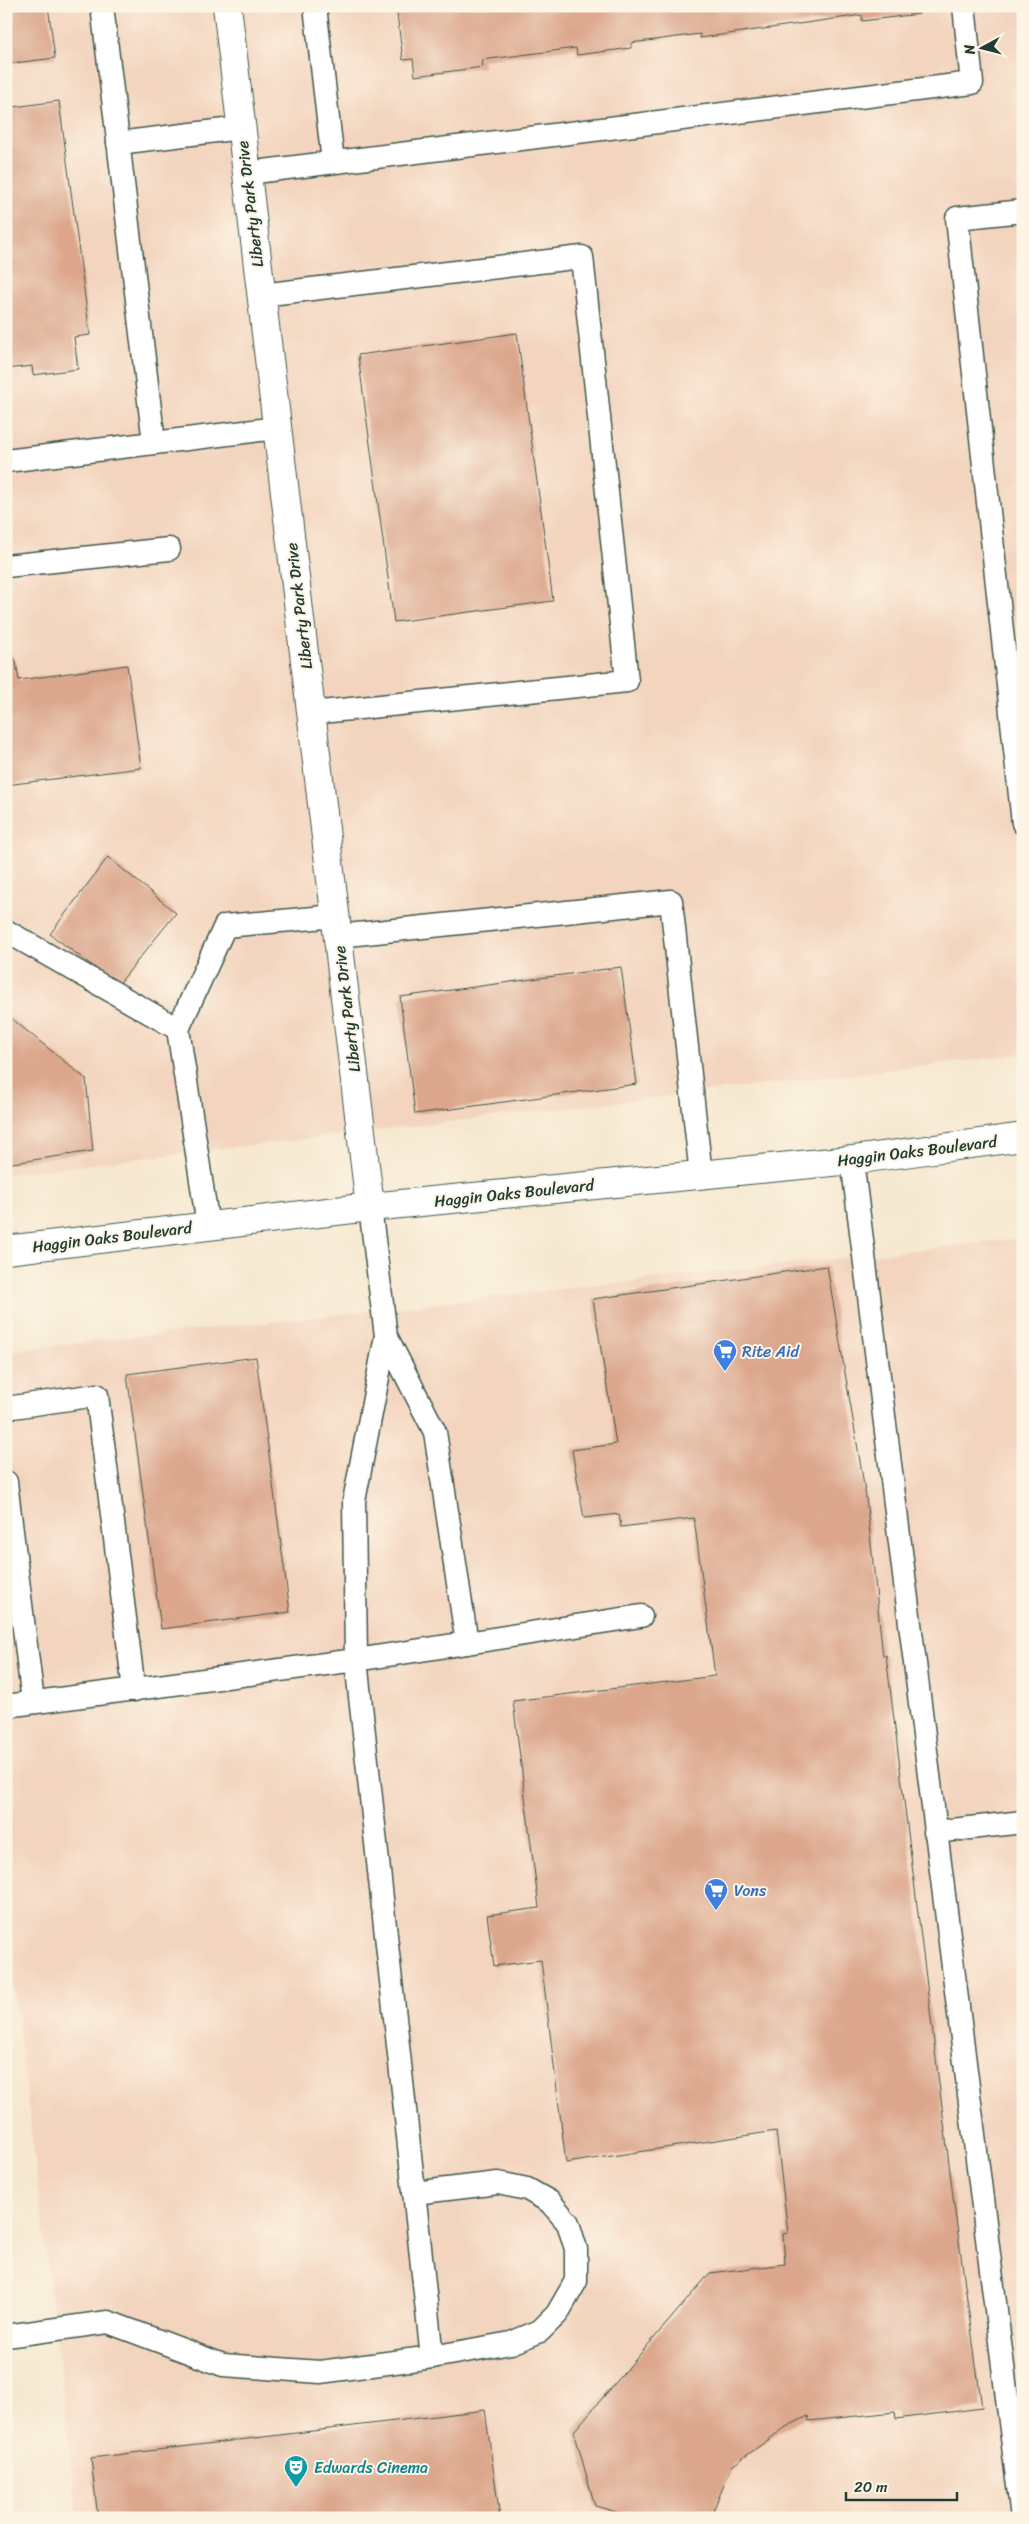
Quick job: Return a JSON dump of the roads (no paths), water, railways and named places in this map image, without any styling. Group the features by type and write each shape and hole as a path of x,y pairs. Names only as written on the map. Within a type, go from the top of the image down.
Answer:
{"street":[{"name":"Liberty Park Drive","path":"227,6 370,1207"},
{"name":"Haggin Oaks Boulevard","path":"6,1250 370,1207 852,1160 1023,1138"}],"lane":[{"path":"102,6 154,444"},
{"path":"315,6 333,162"},
{"path":"247,173 972,83 964,6"},
{"path":"118,143 241,128"},
{"path":"1023,211 957,218 1023,824"},
{"path":"261,295 582,257 628,681 311,714"},
{"path":"6,461 278,428"},
{"path":"6,566 169,548"},
{"path":"208,1226 178,1029 225,926 337,926 671,901 701,1175"},
{"path":"6,931 178,1029"},
{"path":"852,1160 1022,2513"},
{"path":"370,1207 386,1336 354,1501 356,1660 432,2356"},
{"path":"386,1336 435,1432 467,1643"},
{"path":"6,1408 97,1395 134,1690"},
{"path":"6,1482 33,1702"},
{"path":"6,1706 356,1660 641,1616"},
{"path":"935,1832 1023,1822"},
{"path":"6,2336 108,2322 223,2365 320,2372 511,2343 540,2331 557,2314 576,2281 576,2249 568,2223 550,2202 527,2189 498,2183 414,2193"}],"place":[{"name":"Rite Aid","path":"725,1372"},
{"name":"Vons","path":"716,1911"},
{"name":"Edwards Cinema","path":"296,2488"}]}
